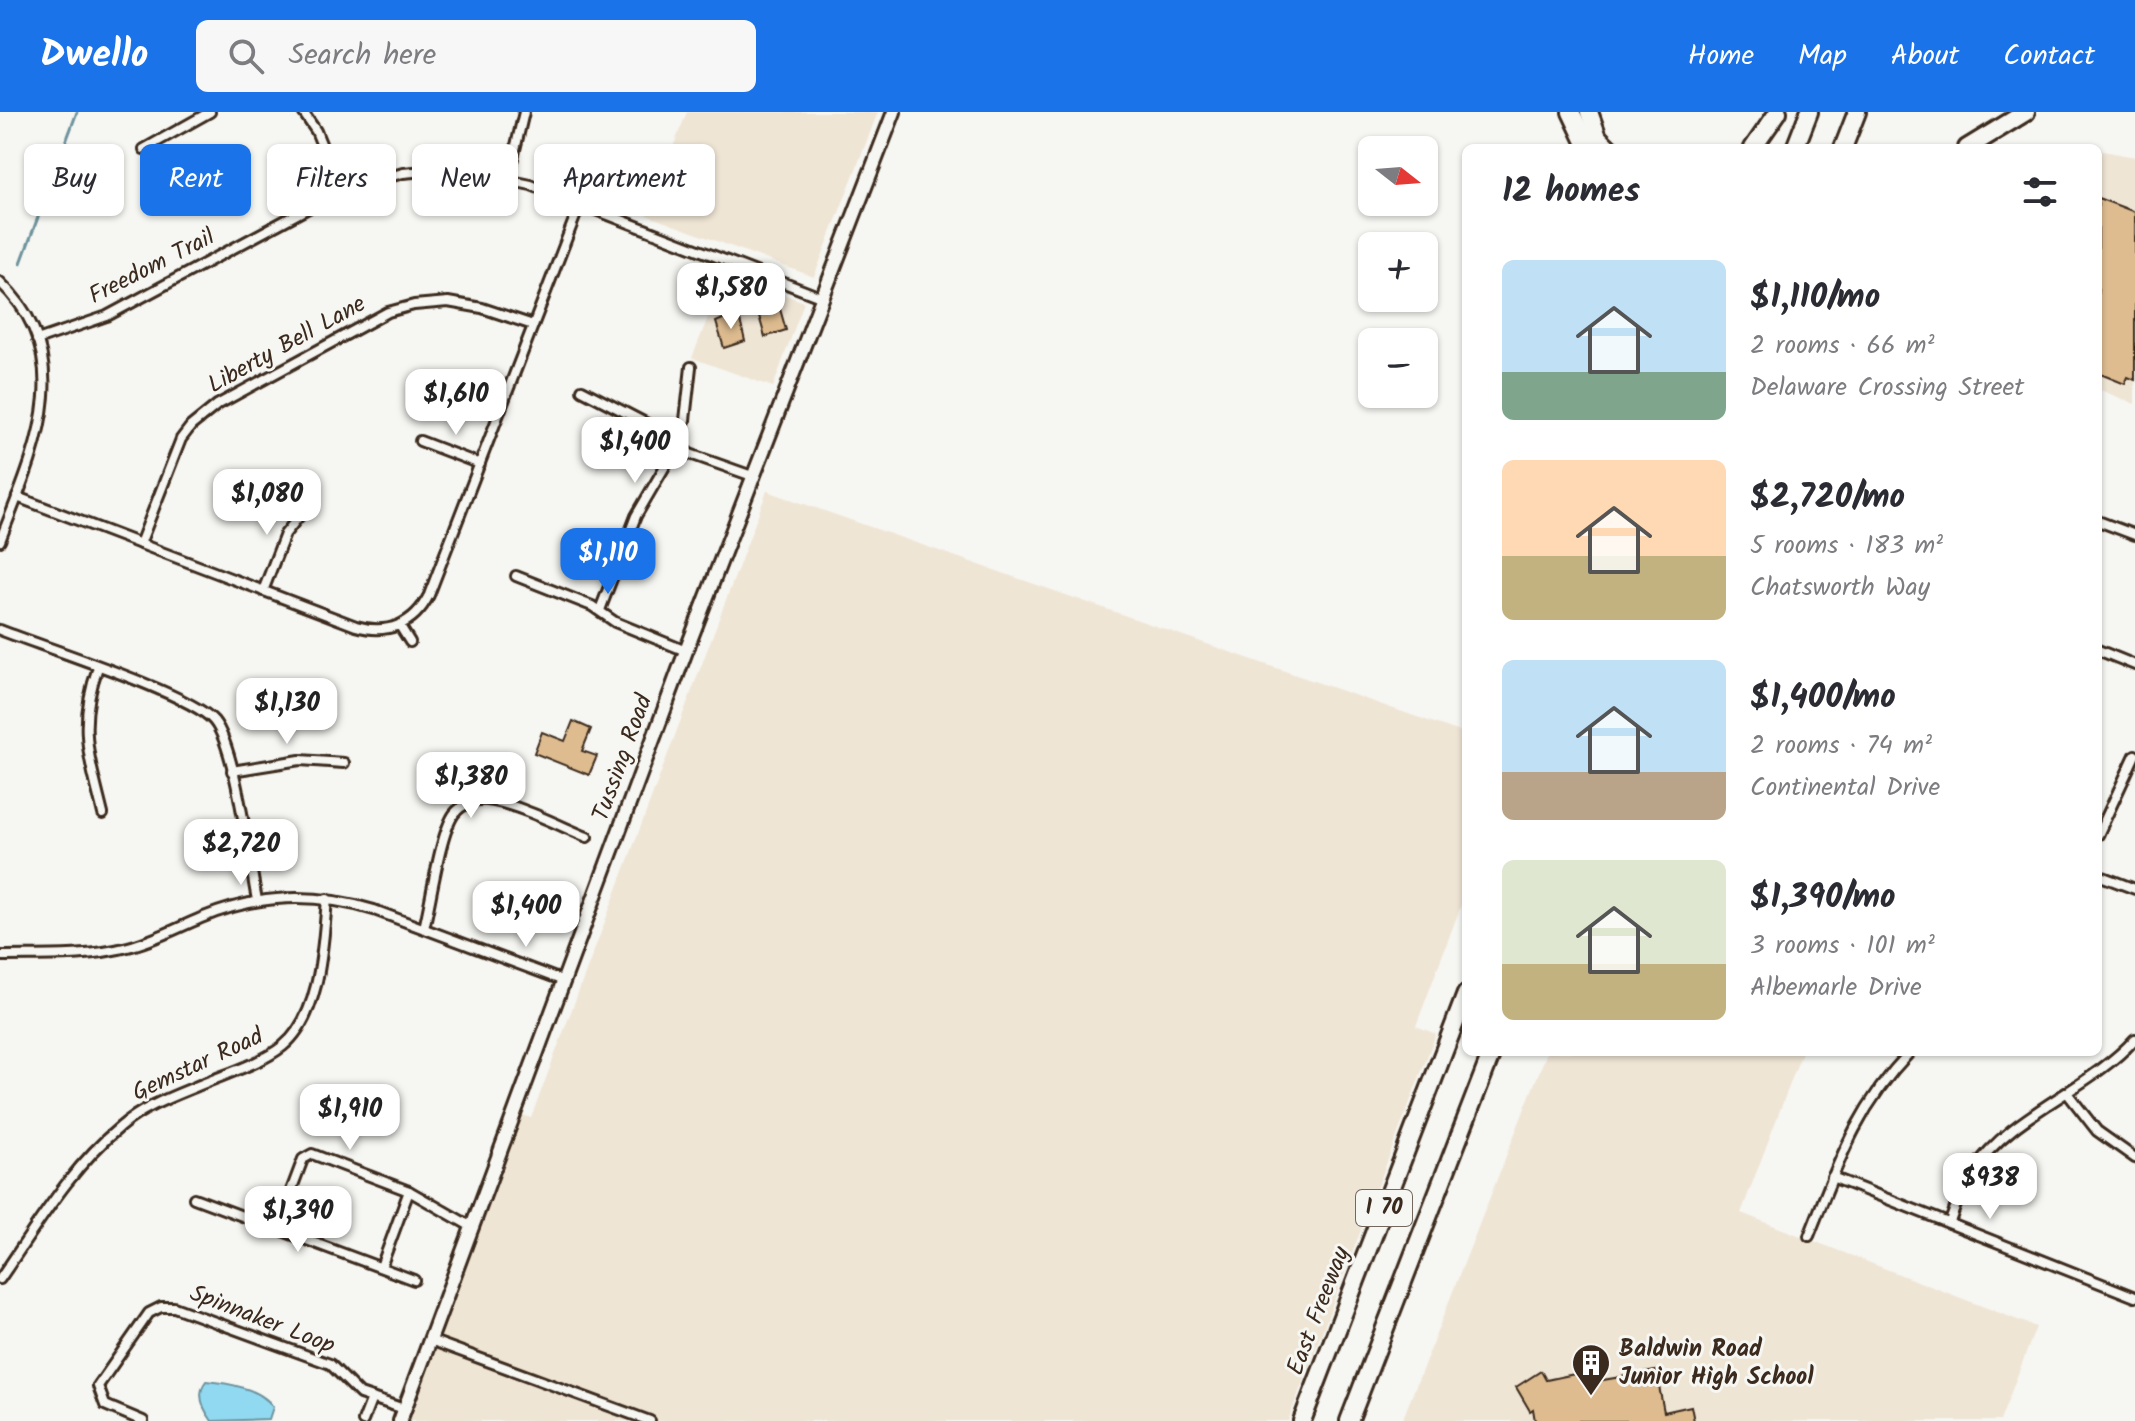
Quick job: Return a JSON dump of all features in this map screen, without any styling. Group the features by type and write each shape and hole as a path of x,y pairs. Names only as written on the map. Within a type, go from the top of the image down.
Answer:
{"highway":[{"path":"1571,112 1586,144"},
{"path":"1589,112 1598,137 1605,144"},
{"path":"1756,144 1778,112"},
{"path":"1797,144 1809,112"},
{"path":"1845,144 1857,112"},
{"path":"1974,144 2026,112"},
{"name":"East Freeway","path":"1302,1421 1462,1004"},
{"name":"I 70","path":"1349,1421 1490,1056"}],"main road":[{"name":"Tussing Road","path":"402,1415 686,651 894,112"}],"street":[{"path":"153,144 210,112"},
{"path":"303,112 313,123 321,144"},
{"path":"516,144 524,112"},
{"name":"Freedom Trail","path":"37,340 107,316 293,216"},
{"path":"17,497 367,629 400,626 417,613 429,595 575,216"},
{"name":"Freedom Trail","path":"611,216 823,298"},
{"path":"0,282 20,306 37,340 45,376 45,407 36,446 0,541"},
{"name":"Liberty Bell Lane","path":"140,544 181,439 203,415 230,398 371,320 414,305 466,304 533,325"},
{"path":"600,610 636,516 678,444 685,420 691,367"},
{"path":"582,390 659,430 690,454 755,477"},
{"path":"420,441 480,464"},
{"path":"263,591 285,534 308,505"},
{"path":"2102,523 2135,535"},
{"path":"516,576 600,610 615,622 686,651"},
{"path":"400,626 410,642"},
{"path":"0,630 184,700 207,714 227,745 257,900"},
{"path":"2102,652 2135,665"},
{"path":"98,667 84,726 103,814"},
{"path":"2102,826 2135,755"},
{"path":"232,771 300,760 344,763"},
{"path":"424,928 448,828 458,810 467,803 497,803 587,837"},
{"path":"2102,877 2135,889"},
{"path":"0,956 101,953 151,940 204,917 257,900 308,896 374,910 564,981"},
{"name":"Gemstar Road","path":"0,1279 84,1162 120,1126 150,1106 272,1053 290,1040 302,1021 321,966 327,899"},
{"path":"1950,1222 1973,1170 1995,1145 2109,1065 2135,1039"},
{"path":"1809,1236 1855,1123 1869,1100 1907,1056"},
{"path":"2068,1094 2097,1131 2135,1158"},
{"path":"277,1228 303,1159 309,1154 409,1191 472,1227"},
{"path":"1832,1177 2135,1297"},
{"path":"381,1267 409,1191"},
{"path":"194,1198 414,1280"},
{"name":"Spinnaker Loop","path":"143,1421 105,1405 98,1386 149,1313 161,1307 174,1307 330,1364 360,1394 402,1415"},
{"path":"430,1340 650,1421"},
{"path":"363,1421 372,1398"}],"shaded area":[{"path":"687,112 878,112 814,277 649,216 715,216 715,144 674,144"},
{"path":"2102,151 2135,157 2135,404 2102,391"},
{"path":"726,272 804,302 773,387 692,358"},
{"path":"767,491 1462,733 1462,903 1416,1026 1436,1034 1288,1421 407,1421 520,1114 531,1118"},
{"path":"1545,1056 1800,1056 1741,1213 2036,1327 2000,1421 1402,1421"}],"water":[{"path":"206,1381 233,1385 260,1395 273,1407 269,1419 212,1421 202,1401 201,1391"}],"building":[{"path":"2102,200 2135,212 2135,380 2128,377 2125,384 2102,375"},
{"path":"780,309 786,330 765,337 759,316"},
{"path":"738,312 745,341 724,348 716,322"},
{"path":"573,721 591,729 582,751 597,756 589,775 534,753 542,732 565,741"},
{"name":"Baldwin Road Junior High School","path":"1541,1371 1546,1380 1589,1371 1591,1382 1656,1371 1664,1412 1691,1406 1694,1421 1535,1421 1533,1409 1530,1411 1516,1387"}],"waterway":[{"path":"21,263 77,112"}],"place":[{"name":"Baldwin Road Junior High School","path":"1591,1397"}]}
